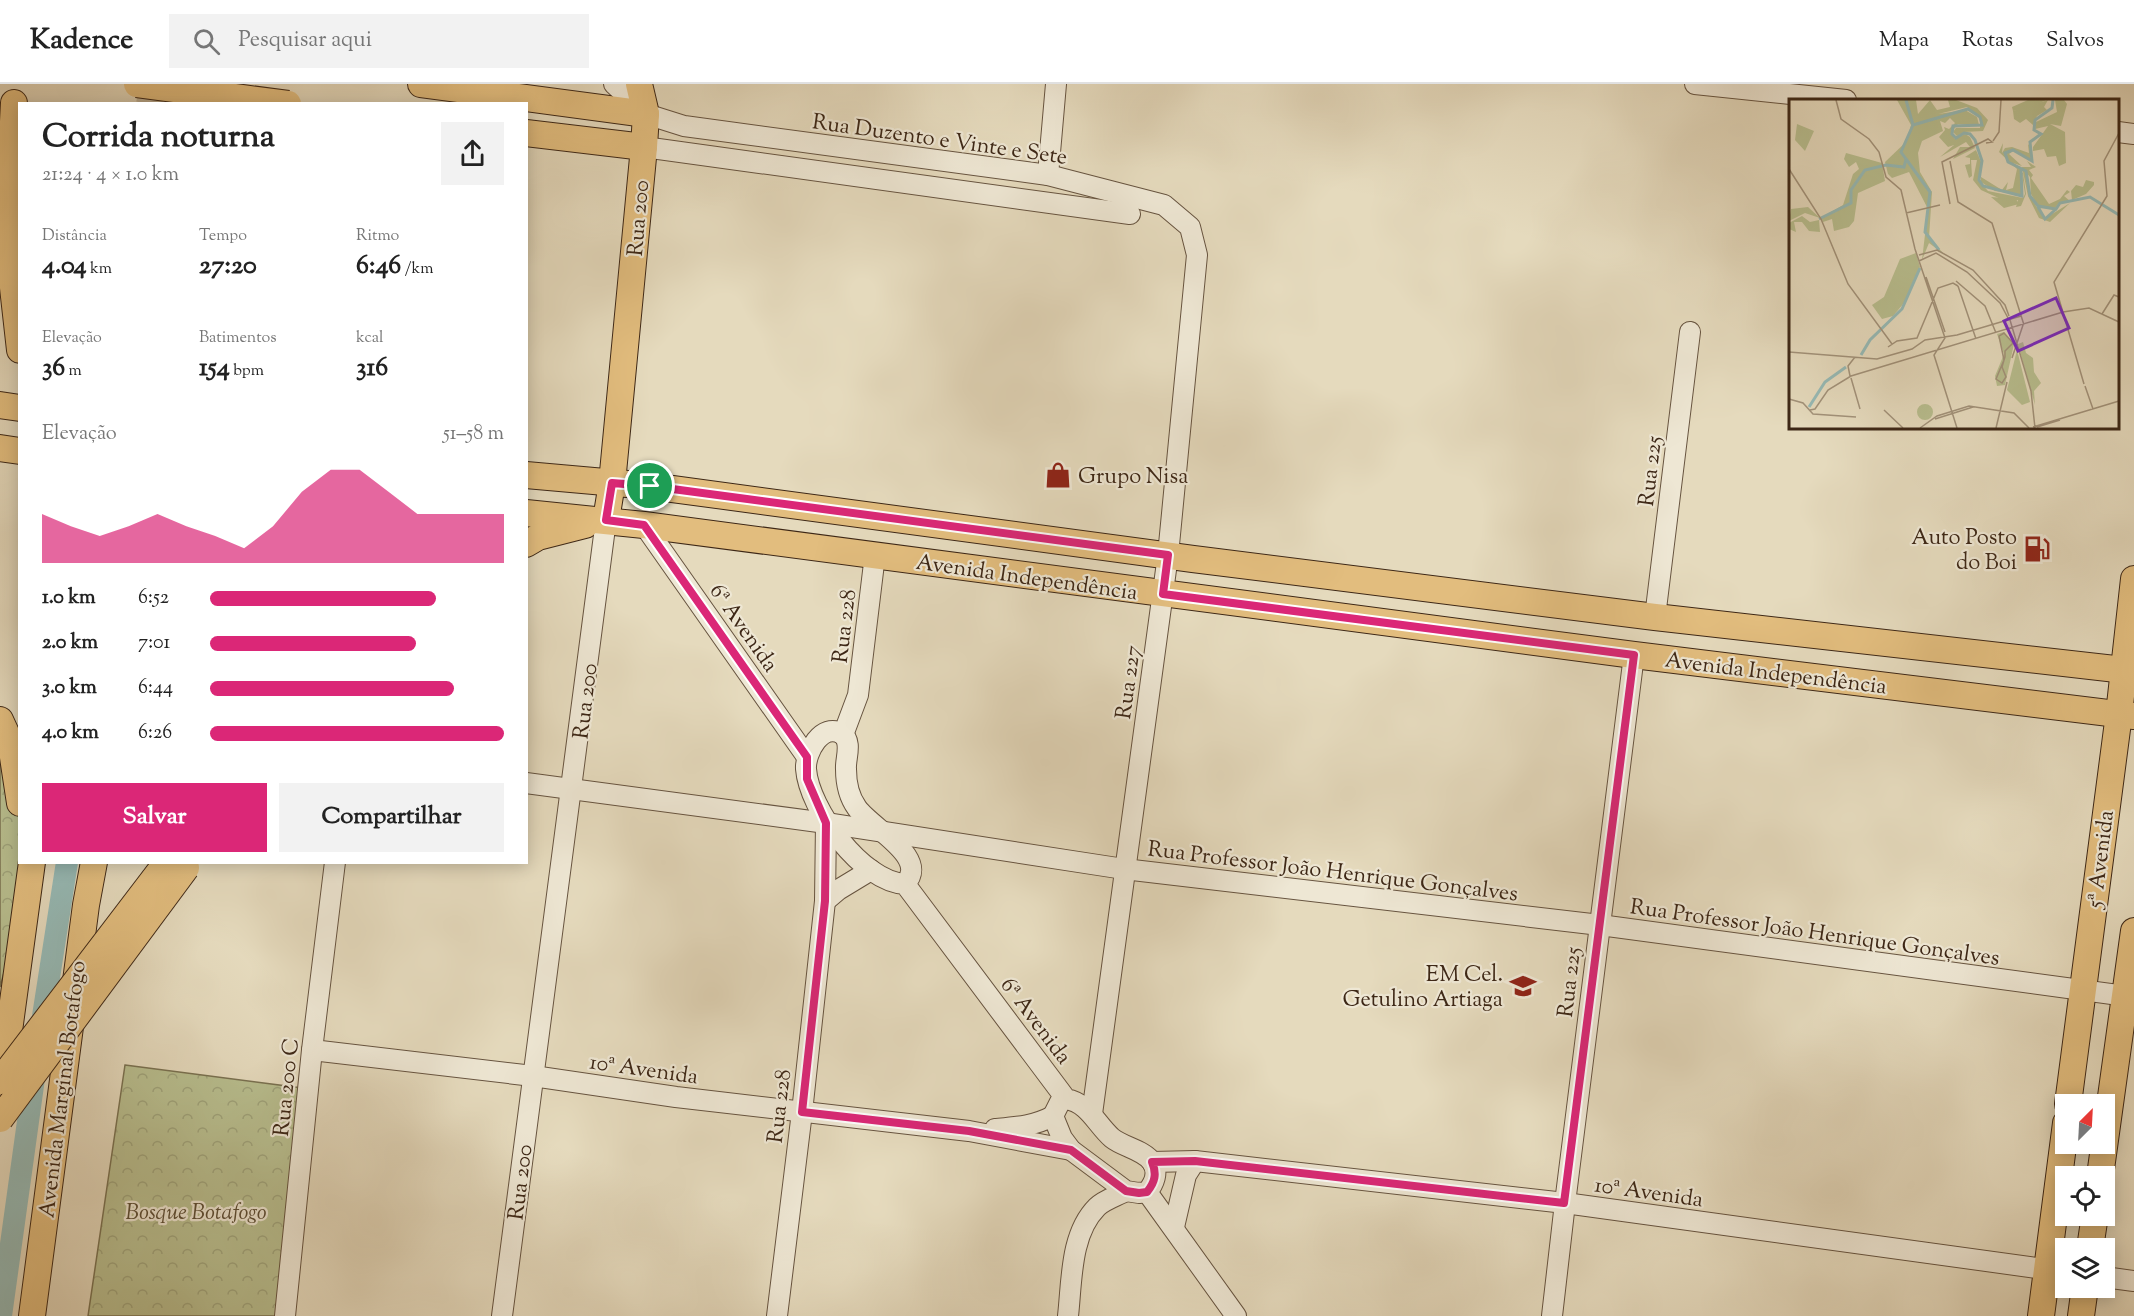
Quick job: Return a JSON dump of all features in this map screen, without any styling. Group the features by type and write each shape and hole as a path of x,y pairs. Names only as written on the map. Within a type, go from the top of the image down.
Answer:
{"main road":[{"path":"137,84 273,102"},
{"path":"421,84 646,114"},
{"name":"Rua 200","path":"606,520 612,483 644,147 646,114 639,84"},
{"path":"11,103 7,234 18,332"},
{"path":"528,133 644,147"},
{"path":"0,405 18,408"},
{"path":"0,448 18,451"},
{"name":"Avenida Independência","path":"528,475 662,488 1655,617 2129,670"},
{"path":"528,525 553,516 612,483"},
{"name":"Avenida Independência","path":"528,513 606,520 1634,655 2126,715"},
{"path":"528,543 538,537 606,520"},
{"name":"5ª Avenida","path":"2069,1094 2126,715 2134,579"},
{"path":"0,720 11,744 18,790"},
{"name":"Avenida Marginal Botafogo","path":"32,1316 86,905 94,864"},
{"path":"0,1082 181,864"},
{"path":"0,1119 181,864"},
{"path":"0,1097 30,867"},
{"path":"2102,1166 2130,996 2134,930"},
{"path":"2058,1238 2064,1154"},
{"path":"2041,1316 2055,1274"},
{"path":"2081,1316 2083,1298"}],"street":[{"path":"614,84 646,114"},
{"path":"1048,175 1056,84"},
{"path":"1695,84 1837,99"},
{"name":"Rua Duzento e Vinte e Sete","path":"646,114 684,126 1048,175 1164,205 1190,227 1197,255"},
{"path":"2119,132 2134,135"},
{"path":"644,147 1130,214"},
{"name":"Rua 227","path":"1092,1114 1168,555 1197,255"},
{"name":"Rua 225","path":"1655,617 1690,332"},
{"name":"Rua 200","path":"502,1316 606,520"},
{"name":"6ª Avenida","path":"644,525 807,757 807,779 826,823 851,852 871,870 890,882 905,884 1066,1099"},
{"name":"Rua 228","path":"843,735 858,695 875,555"},
{"name":"Rua 225","path":"1552,1316 1564,1203 1634,655"},
{"path":"807,757 810,748 821,735 828,733 843,735 848,745 845,766 851,796 863,815 904,851 911,861 913,870 905,884"},
{"name":"Rua Professor João Henrique Gonçalves","path":"528,783 826,823 1124,869 1600,925 2130,996"},
{"name":"Rua 228","path":"777,1316 825,901 826,823"},
{"name":"Rua 200 C","path":"285,1316 312,1050 335,864"},
{"path":"825,901 837,890 871,870"},
{"name":"10ª Avenida","path":"312,1050 533,1076 676,1097 969,1131 1071,1150"},
{"name":"6ª Avenida","path":"1053,1116 1060,1102 1066,1099 1074,1100 1092,1114 1115,1140 1152,1162"},
{"path":"1053,1116 1062,1138 1071,1150 1126,1191 1147,1192"},
{"name":"10ª Avenida","path":"969,1131 1023,1127 1053,1116"},
{"path":"1174,1227 1186,1175 1195,1161"},
{"name":"10ª Avenida","path":"1152,1162 1195,1161 1564,1203 2055,1271"},
{"path":"1147,1192 1156,1174 1152,1162"},
{"path":"1068,1316 1077,1246 1085,1221 1098,1205 1126,1191"},
{"path":"1147,1192 1236,1316"},
{"path":"2115,1278 2134,1281"}],"green space":[{"path":"0,729 18,799 18,864 21,864 30,877 0,987"},
{"name":"Bosque Botafogo","path":"125,1065 302,1088 276,1316 88,1316"}],"waterway":[{"path":"41,1029 67,864"},
{"path":"1,1316 35,1071"}],"tunnel":[{"path":"149,102 153,84"}],"place":[{"name":"Grupo Nisa","path":"1058,475"},
{"name":"Auto Posto do Boi","path":"2037,549"},
{"name":"EM Cel. Getulino Artiaga","path":"1523,986"}],"route":[{"path":"612,483 650,486 1168,555 1163,594 1634,655 1564,1203 1195,1161 1152,1162 1156,1174 1154,1180 1147,1192 1139,1193 1126,1191 1071,1150 969,1131 802,1112 825,901 826,823 807,779 807,757 644,525 606,520 612,483"}]}
